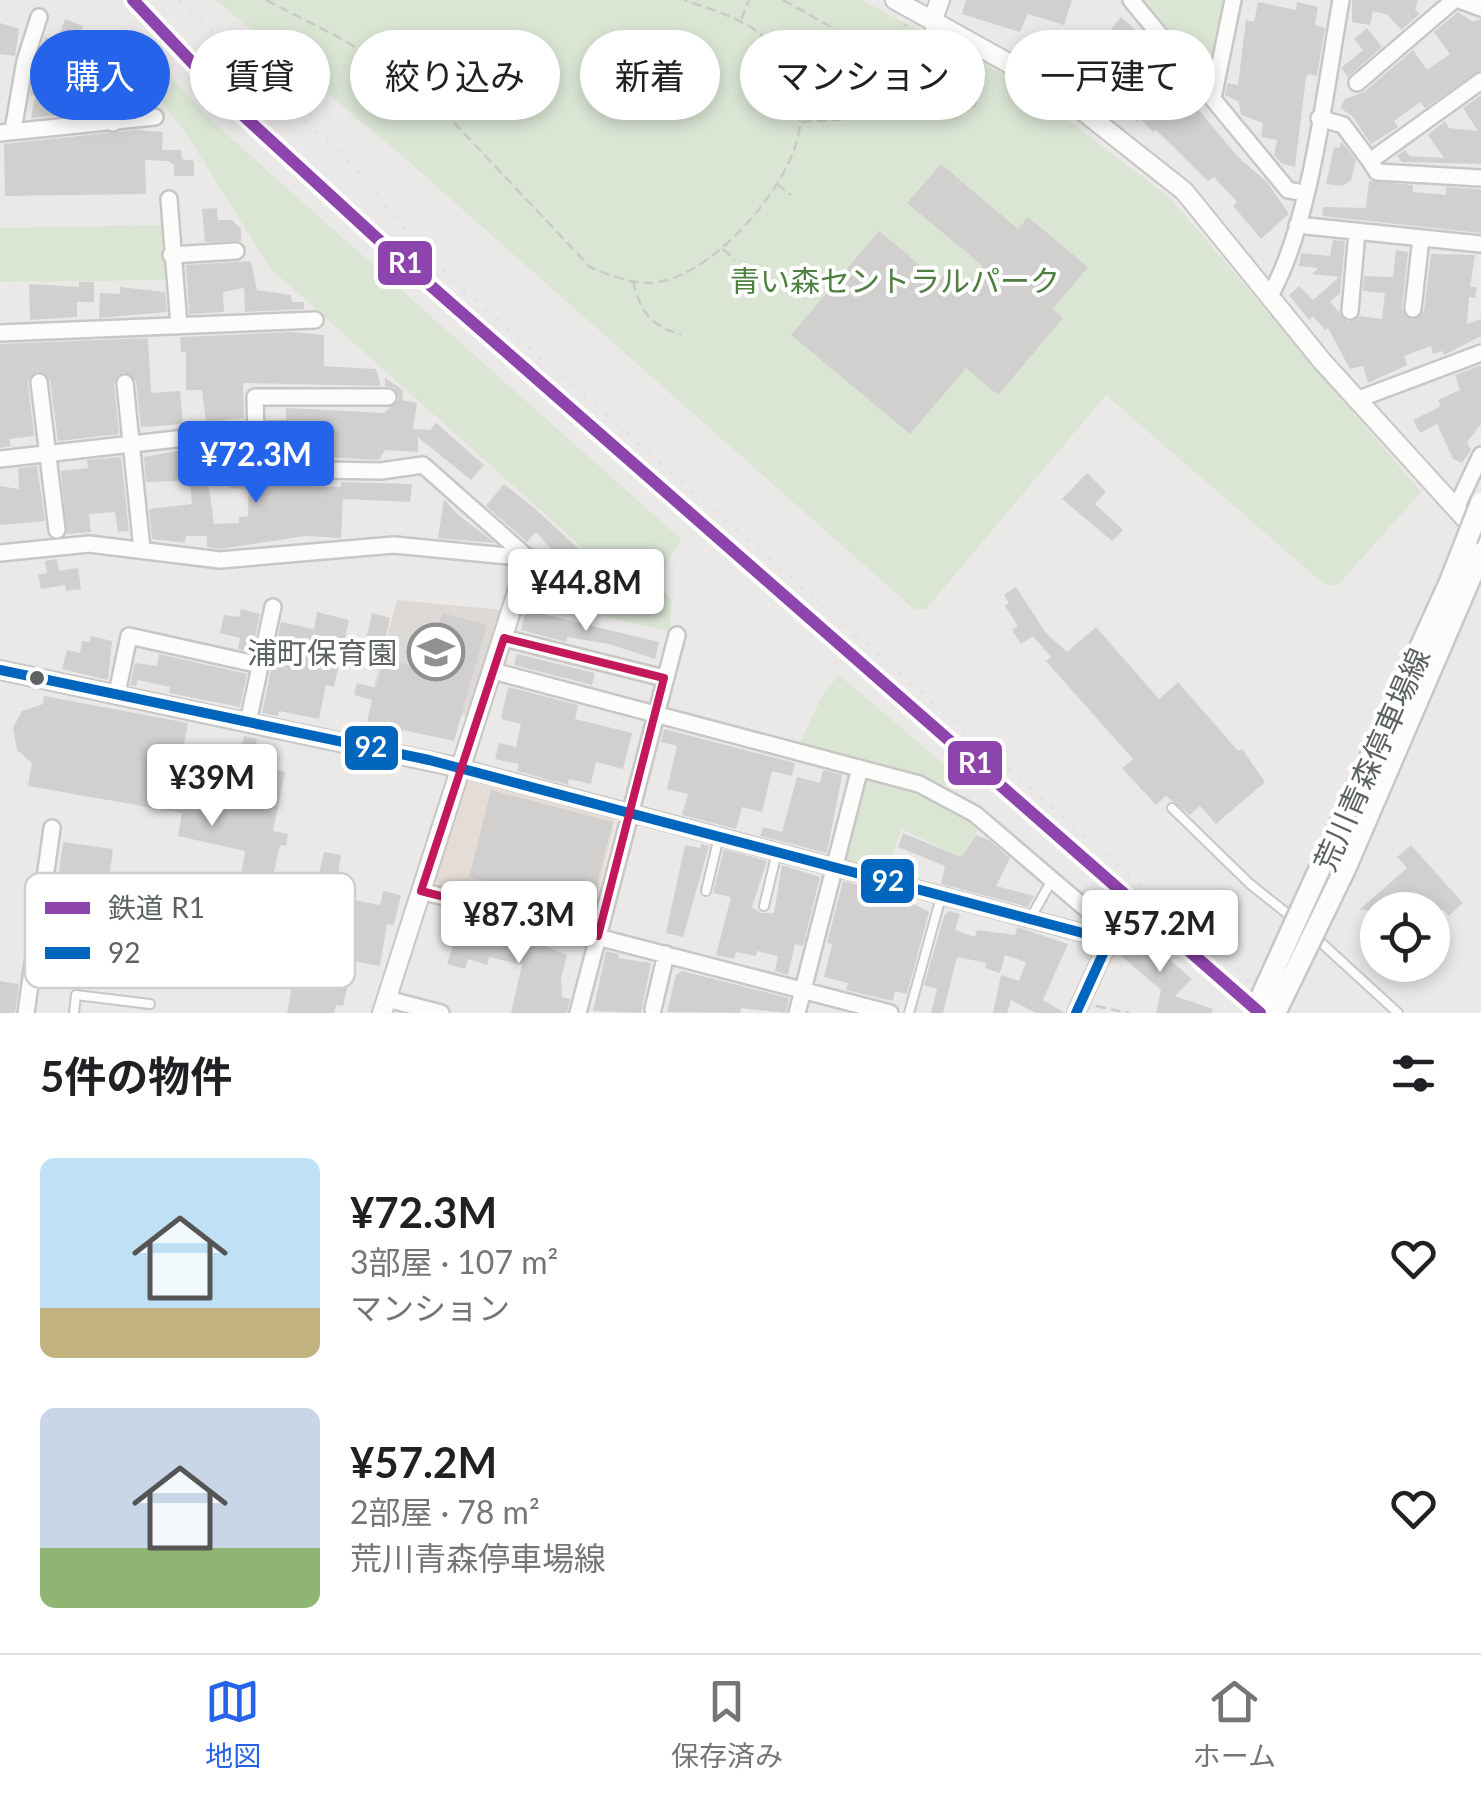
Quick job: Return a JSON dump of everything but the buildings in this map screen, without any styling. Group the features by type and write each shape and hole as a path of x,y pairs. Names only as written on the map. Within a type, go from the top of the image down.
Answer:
{"main road":[{"name":"荒川青森停車場線","path":"1254,1013 1442,600 1481,503"},
{"name":"荒川青森停車場線","path":"1275,1013 1345,870 1481,552"}],"street":[{"path":"894,0 1055,88 1149,160 1215,225 1356,400 1481,536"},
{"path":"933,19 940,0"},
{"path":"1131,0 1154,30"},
{"path":"1215,88 1233,0"},
{"path":"1269,296 1282,272 1297,225 1341,0"},
{"path":"1357,83 1457,0 1481,8"},
{"path":"39,16 7,131 134,120"},
{"path":"1370,161 1481,81"},
{"path":"1215,100 1288,190 1304,193"},
{"path":"1319,118 1343,125 1377,172 1481,178"},
{"path":"169,199 179,326"},
{"path":"1297,225 1481,244"},
{"path":"1350,311 1358,232"},
{"path":"1413,309 1422,238"},
{"path":"171,255 236,251"},
{"path":"0,333 315,320"},
{"path":"1356,400 1481,353"},
{"path":"39,382 57,530"},
{"path":"125,383 142,549"},
{"path":"388,397 255,397 257,469 381,470 423,465 528,558"},
{"path":"0,459 256,430"},
{"path":"1456,508 1481,455"},
{"path":"0,553 89,544 220,560 394,545 528,558"},
{"path":"440,1013 385,1006 528,558"},
{"path":"248,722 272,607"},
{"path":"578,1013 677,635"},
{"path":"116,694 129,636 260,664"},
{"path":"504,638 664,678"},
{"path":"0,670 460,768 1098,938 1107,944 1078,1008"},
{"path":"493,671 919,784 959,804 1098,918 1098,938"},
{"path":"797,1013 860,768"},
{"path":"46,873 52,828"},
{"path":"422,891 890,1013"},
{"path":"653,1009 666,954"},
{"path":"26,1013 30,988"}],"lane":[{"path":"930,30 933,19"},
{"path":"1172,808 1250,884 1398,1013"},
{"path":"706,891 719,836"},
{"path":"764,906 777,852"},
{"path":"1030,919 1052,880"},
{"path":"909,1013 942,896"},
{"path":"74,1013 76,995 150,1004"}],"path":[{"path":"266,0 344,40 446,113 590,267 650,283 686,273 722,248 761,207 792,153 800,122 790,76 777,50 740,20 684,0"},
{"path":"740,20 749,0"},
{"path":"783,0 836,30"},
{"path":"902,30 908,19"},
{"path":"800,122 825,120"},
{"path":"776,182 792,195"},
{"path":"722,248 735,260"},
{"path":"633,281 641,310 650,320 681,334"},
{"path":"1078,1008 1129,1013"}],"highlighted area":[{"path":"504,638 664,678 598,936 421,891"}],"shaded area":[{"name":"浦町保育園","path":"397,600 502,610 467,716 372,694"},
{"path":"472,780 616,817 590,926 439,888 435,876 465,784"}],"green space":[{"name":"青い森セントラルパーク","path":"216,0 861,0 919,30 740,30 740,120 985,120 985,64 1005,74 1005,120 1068,120 1171,199 1421,492 1338,585 1325,585 1106,395 926,609 915,610 359,120 560,120 560,30 350,30 350,112 330,95 330,30 252,30"},
{"path":"1144,0 1227,0 1215,58 1215,30 1168,30"},
{"path":"170,77 190,98 190,120 211,120 682,540 652,582 671,599 670,632 527,597 537,568 595,580 601,571 575,541 270,268 170,113"},
{"path":"162,225 168,280 0,282 0,228"},
{"path":"839,675 958,776 947,786 799,744 823,694"},
{"path":"864,780 889,781 981,826 960,857 902,829 884,875 846,864 843,861"}],"railway":[{"path":"180,0 360,173 418,246 458,285 1286,1013"}],"rail line":[{"name":"R1","path":"133,0 234,107 382,243 1260,1013"}],"transit line":[{"name":"92","path":"0,670 429,760 1098,937 1107,945 1076,1013"}],"place":[{"name":"浦町保育園","path":"436,652"}]}
